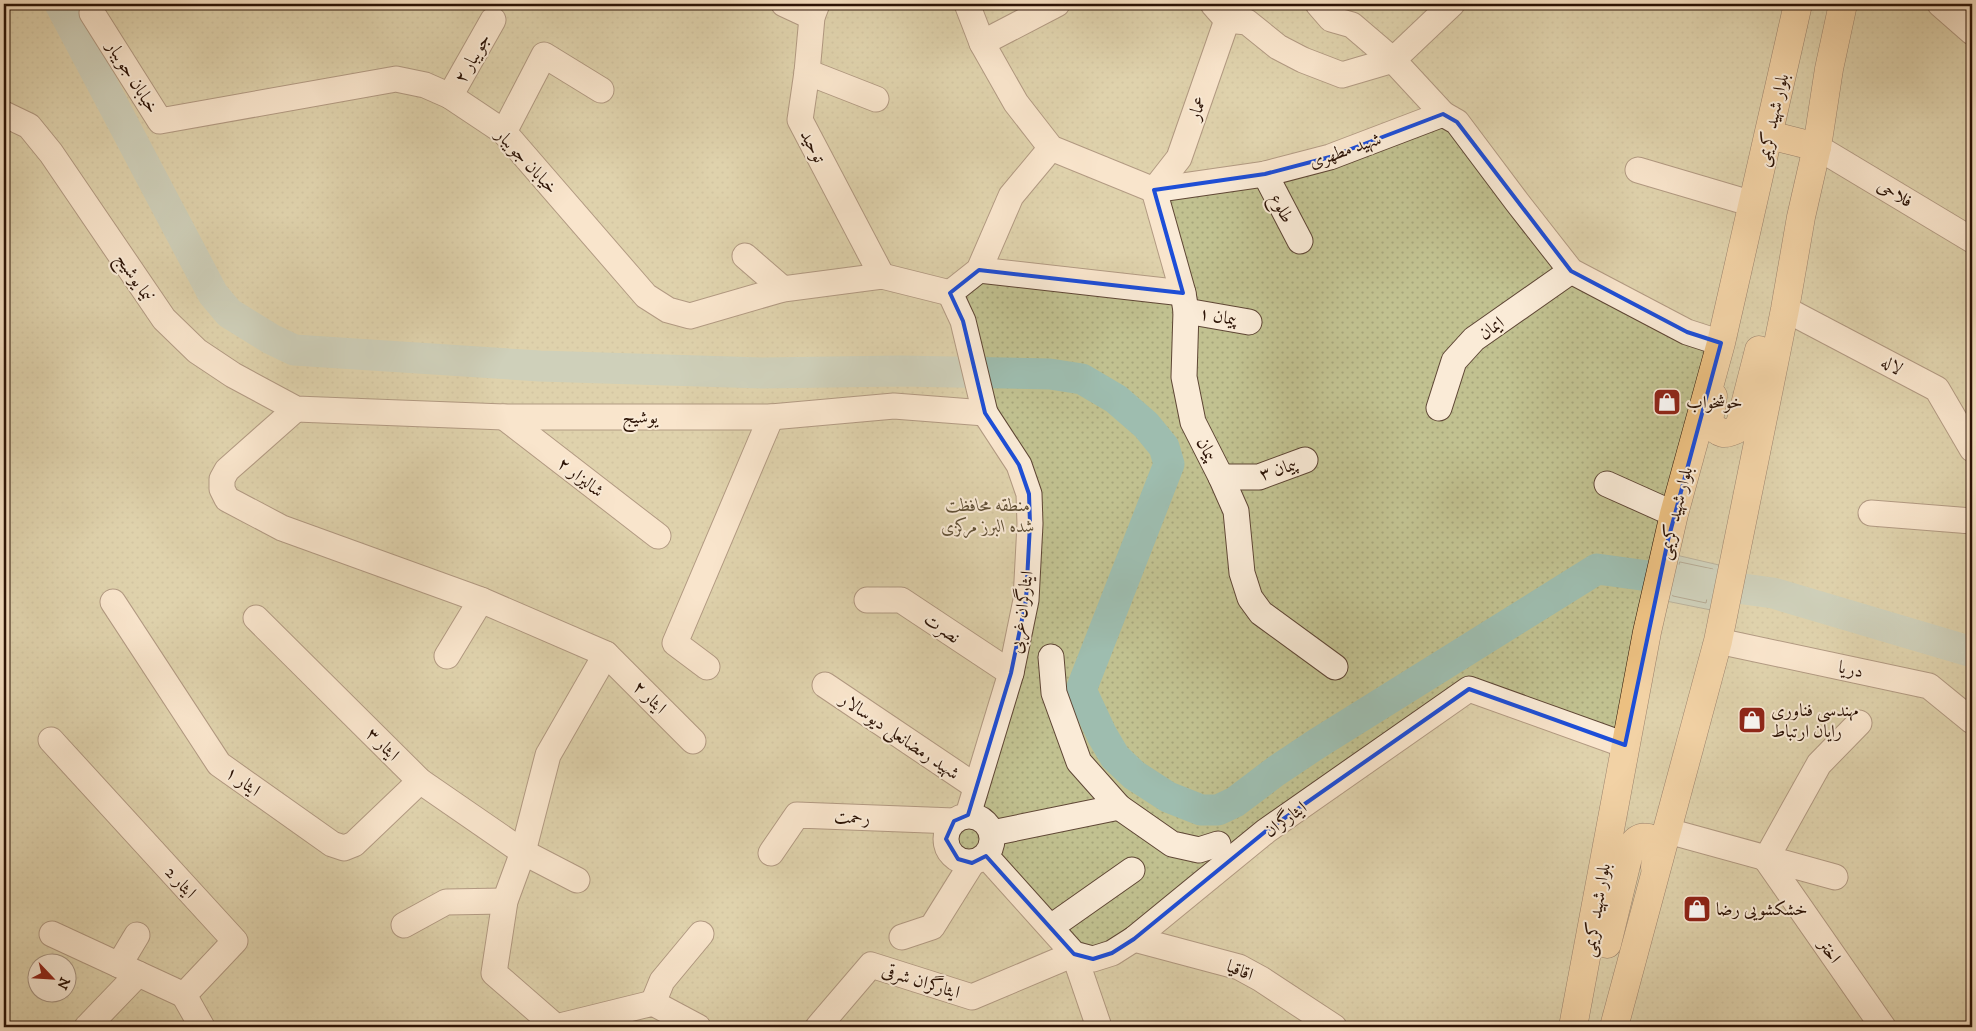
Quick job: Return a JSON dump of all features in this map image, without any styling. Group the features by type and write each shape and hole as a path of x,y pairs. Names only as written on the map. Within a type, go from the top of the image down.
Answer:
{"main road":[{"name":"بلوار شهید کریمی","path":"1573,1027 1581,994 1646,632 1674,514 1721,343 1798,4"},
{"path":"1614,1027 1718,641 1737,556 1843,4"},
{"path":"1829,69 1851,4"},
{"path":"1769,136 1817,147"},
{"path":"1721,343 1709,421 1714,429 1722,433 1731,433 1739,428 1742,420 1778,269 1795,248"},
{"path":"1581,994 1603,962 1630,849 1634,841 1640,837 1654,840 1658,845 1654,878"}],"street":[{"path":"784,4 814,10"},
{"path":"967,4 982,43 1016,103 1051,148 1154,190"},
{"path":"982,43 1058,4"},
{"path":"1318,4 1331,19 1352,25 1393,60 1443,114 1457,122 1571,271 1686,332 1721,343"},
{"path":"1785,62 1791,4"},
{"path":"1940,4 1972,32"},
{"path":"1235,12 1278,47 1303,60 1342,75 1393,60 1448,5"},
{"name":"توحید","path":"814,10 800,120 882,276"},
{"name":"عمار","path":"1154,190 1179,158 1235,12"},
{"name":"خیابان جویبار","path":"92,13 160,121 396,79 425,84 450,96 504,132 646,296 668,310 690,316 783,290 882,276 950,293"},
{"name":"جویبار ۲","path":"450,96 493,20"},
{"path":"504,132 544,55 601,90"},
{"path":"807,72 876,99"},
{"name":"نیما یوشیج","path":"4,114 29,126 45,146 164,319 204,356 233,375 296,409"},
{"name":"شهید مطهری","path":"1154,190 1265,174 1330,157 1443,114"},
{"name":"فلاحی","path":"1817,147 1972,240"},
{"path":"983,408 963,321 950,293 979,270 1011,196 1051,148"},
{"path":"1638,170 1753,204"},
{"name":"طلوع","path":"1265,174 1300,241"},
{"name":"پیمان","path":"1154,190 1184,302 1184,377 1193,422 1236,511 1242,573 1250,598 1261,613 1335,667"},
{"path":"745,256 783,290"},
{"name":"پیمان ۱","path":"979,270 1184,302 1249,322"},
{"name":"ایمان","path":"1439,408 1454,361 1474,339 1571,271"},
{"name":"لاله","path":"1785,309 1937,390 1972,449"},
{"name":"یوشیج","path":"296,409 504,417 772,417 894,406 983,408"},
{"name":"ایثارگران غربی","path":"961,818 975,786 1011,673 1026,600 1030,524 1029,494 1019,465 983,408"},
{"path":"296,409 227,470 222,479 222,489 228,498 282,528 481,600 606,654 548,754 523,852 505,901 494,973 556,1027 654,1003 698,1027"},
{"name":"شالیزار ۲","path":"504,417 658,536"},
{"path":"707,668 675,643 772,417"},
{"name":"پیمان ۳","path":"1221,477 1259,477 1305,460"},
{"path":"1607,484 1674,514"},
{"path":"1871,513 1972,521"},
{"path":"447,656 481,600"},
{"name":"نصرت","path":"867,600 901,600 1011,673"},
{"name":"ایثار ۱","path":"113,602 219,764 332,844 344,848 354,844 420,781"},
{"name":"ایثار ۳","path":"256,618 420,781 523,852 577,880"},
{"name":"دریا","path":"1718,641 1929,686 1972,721"},
{"name":"ایثار ۲","path":"606,654 693,741"},
{"path":"1050,657 1054,693 1079,762 1119,807 1172,844 1199,850 1218,844"},
{"name":"شهید رمضانعلی دیوسالار","path":"825,685 975,786"},
{"name":"ایثارگران","path":"1074,954 1093,959 1112,953 1134,939 1266,831 1469,689 1625,745"},
{"path":"1766,859 1819,764 1859,723"},
{"name":"ایثار 2","path":"51,740 235,941 184,994"},
{"path":"902,937 932,927 984,850 983,820 976,816 961,818 948,830 946,839 948,848 958,859 984,850 1119,807"},
{"name":"رحمت","path":"771,853 797,815 961,818"},
{"path":"1668,831 1835,877"},
{"path":"984,850 1074,954 1099,1027"},
{"name":"اختر","path":"1766,859 1883,1027"},
{"path":"1050,927 1132,870"},
{"path":"404,925 446,902 505,901"},
{"path":"52,934 184,994 202,1027"},
{"path":"654,1003 662,981 701,934"},
{"path":"87,1027 129,969 137,935"},
{"name":"اقاقیا","path":"1134,939 1239,967 1261,979 1334,1027"},
{"name":"ایثارگران شرقی","path":"818,1027 871,965 972,996 1074,954"}],"highlighted area":[{"path":"1443,114 1457,122 1571,271 1687,332 1721,343 1668,540 1625,745 1469,689 1266,831 1134,939 1112,953 1093,959 1074,954 986,856 972,863 958,859 946,839 954,821 968,815 1011,673 1026,600 1030,524 1029,494 1019,465 985,413 963,321 950,293 979,270 1183,293 1154,190 1265,174 1330,157"}],"green space":[{"name":"منطقه محافظت شده البرز مرکزی","path":"4,4 1972,4 1972,1027 4,1027"}],"water":[{"path":"1676,555 1719,565 1711,610 1666,601"}],"waterway":[{"path":"60,4 213,294 229,313 271,339 294,350 540,366 762,373 901,371 1050,374 1082,379 1116,399 1146,425 1164,447 1169,464 1081,690 1102,735 1115,757 1134,775 1168,797 1201,810 1218,810 1235,802 1276,771 1318,743 1597,569 1773,593 1972,652"}],"place":[{"name":"خوشخواب","path":"1667,402"},
{"name":"مهندسی فناوری رایان ارتباط","path":"1752,720"},
{"name":"خشکشویی رضا","path":"1697,909"}]}
